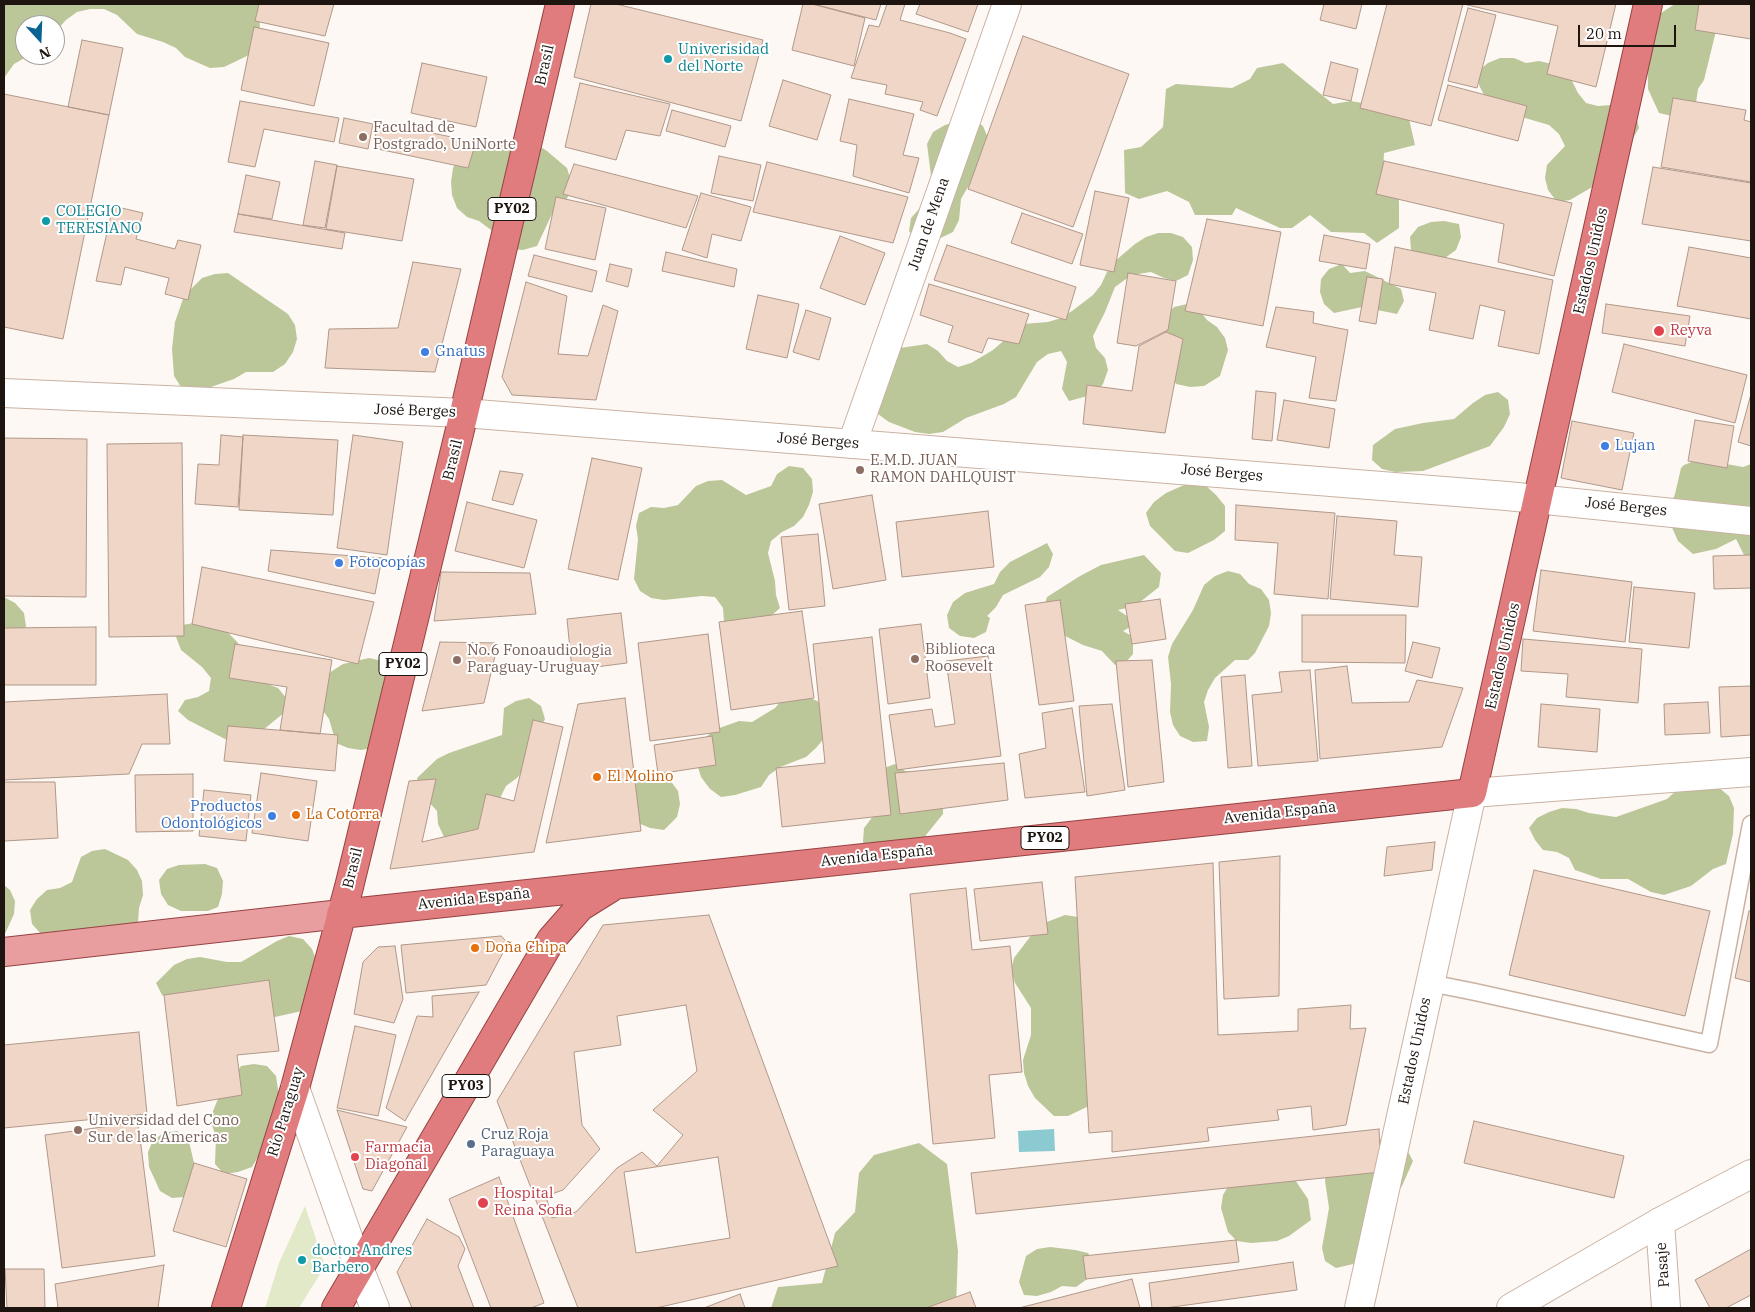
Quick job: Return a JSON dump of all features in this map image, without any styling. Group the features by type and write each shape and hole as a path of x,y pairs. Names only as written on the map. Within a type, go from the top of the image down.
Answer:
{"highway":[{"name":"Brasil","path":"341,914 464,413 560,4"},
{"name":"Estados Unidos","path":"1472,793 1648,4"},
{"name":"Avenida España","path":"341,914 1472,793"},
{"name":"PY03","path":"336,1308 551,940 580,907 617,884"},
{"name":"Río Paraguay","path":"226,1308 295,1088 341,914"}],"main road":[{"name":"Avenida España","path":"4,952 341,914"}],"street":[{"name":"Juan de Mena","path":"852,444 1007,4"},
{"name":"José Berges","path":"4,393 464,413 1538,498 1751,521"},
{"name":"Avenida España","path":"1472,793 1751,772"},
{"name":"Estados Unidos","path":"1359,1308 1472,793"},
{"path":"295,1088 375,1308"},
{"path":"1511,1308 1660,1222 1751,1174"},
{"name":"Pasaje","path":"1660,1222 1666,1308"}],"lane":[{"path":"1430,983 1709,1044 1751,824"}],"green space":[{"path":"4,4 259,4 260,32 249,55 224,67 210,68 185,57 176,48 137,34 117,15 104,9 90,9 77,12 65,21 65,15 15,15 15,63 4,78"},
{"path":"1675,4 1705,5 1717,27 1704,80 1698,89 1696,103 1672,116 1659,113 1648,89 1647,22"},
{"path":"1500,58 1514,58 1526,63 1539,61 1552,64 1572,81 1586,103 1598,106 1625,107 1636,115 1639,128 1632,140 1622,149 1594,186 1570,200 1557,202 1548,190 1545,178 1547,165 1565,146 1559,134 1549,125 1508,113 1485,97 1479,85 1478,71 1488,63"},
{"path":"1283,63 1333,104 1351,101 1384,107 1409,119 1415,145 1384,153 1383,171 1399,201 1399,228 1377,243 1364,233 1331,232 1310,215 1292,228 1280,228 1236,208 1232,215 1195,215 1189,202 1167,191 1139,199 1125,193 1124,150 1141,147 1163,127 1166,89 1176,84 1232,88 1250,79 1257,68"},
{"path":"971,117 983,126 988,138 981,164 961,199 959,220 953,232 930,243 917,241 909,231 911,218 929,198 932,184 927,144 933,132 945,125"},
{"path":"510,141 536,144 547,151 567,168 571,181 570,194 552,214 537,246 523,250 510,249 479,221 467,217 457,208 452,195 453,168 459,157 470,149"},
{"path":"1444,221 1459,224 1461,237 1456,250 1445,258 1421,261 1411,250 1410,237 1418,227 1431,222"},
{"path":"1158,233 1171,233 1183,237 1192,247 1193,260 1188,275 1176,281 1151,272 1138,274 1126,279 1115,287 1093,336 1096,348 1105,358 1108,370 1103,384 1095,394 1069,401 1062,389 1067,362 1061,351 1048,354 1037,362 1016,397 1004,404 966,418 943,432 929,434 915,432 889,422 878,414 870,403 900,348 927,344 938,351 947,361 958,367 971,363 993,350 1023,324 1048,322 1061,318 1072,311 1093,295 1115,261 1135,244 1146,237"},
{"path":"1342,264 1350,273 1365,271 1401,289 1404,301 1397,314 1362,307 1334,313 1324,304 1320,292 1321,279 1329,269"},
{"path":"228,273 288,314 295,325 297,339 293,352 285,364 273,372 246,372 234,379 208,388 181,387 174,376 172,349 175,322 184,296 202,278"},
{"path":"1187,304 1198,308 1207,320 1217,327 1225,338 1228,350 1220,376 1204,386 1190,387 1176,384 1170,371 1164,317 1174,307"},
{"path":"1498,392 1508,400 1510,414 1504,427 1490,446 1423,471 1395,472 1382,469 1372,460 1373,445 1395,429 1454,419 1485,395"},
{"path":"1699,459 1743,467 1751,464 1751,555 1744,555 1736,539 1716,549 1693,554 1678,541 1670,523 1670,508 1681,468"},
{"path":"789,466 803,468 812,479 813,492 803,517 794,526 782,532 771,541 768,553 780,608 770,617 724,622 723,608 715,597 702,596 664,600 651,598 640,591 634,579 638,539 636,526 639,513 651,507 664,508 678,505 696,486 708,481 722,480 746,495 771,486 777,474"},
{"path":"1191,482 1205,485 1225,506 1225,531 1214,540 1188,553 1175,551 1150,526 1146,513 1154,502 1166,493"},
{"path":"1047,543 1053,554 1049,567 1040,577 1003,595 996,607 987,616 990,618 986,632 974,638 960,636 949,628 947,615 953,602 965,593 994,584 1000,572 1010,562"},
{"path":"1144,555 1161,573 1159,587 1135,606 1118,610 1127,616 1132,626 1123,631 1130,635 1133,645 1133,654 1126,662 1115,665 1102,651 1083,645 1061,634 1044,607 1047,597 1101,565"},
{"path":"1228,571 1240,574 1249,584 1261,589 1269,600 1271,613 1269,626 1255,653 1248,660 1235,660 1215,678 1204,702 1209,727 1207,741 1193,742 1180,736 1173,725 1170,712 1171,684 1168,657 1172,644 1193,610 1204,585 1215,576"},
{"path":"4,597 15,603 24,613 26,626 17,657 4,662"},
{"path":"207,621 220,624 238,643 254,679 278,688 287,699 285,712 263,730 238,739 225,739 188,720 178,711 185,700 198,697 209,691 211,678 202,667 181,650 176,637 182,625"},
{"path":"369,658 383,661 392,671 406,708 404,721 398,733 373,748 361,750 348,748 336,743 329,719 321,708 322,681 343,664"},
{"path":"809,697 821,703 831,730 816,748 806,757 780,767 769,775 761,787 721,797 710,789 701,777 697,764 704,739 714,730 739,721 752,722 775,708 783,699"},
{"path":"529,698 541,706 545,719 533,742 526,768 506,786 500,798 498,817 455,843 444,837 438,824 437,811 419,791 417,778 437,759 502,735 504,708 516,701"},
{"path":"895,764 905,771 914,772 943,800 943,814 926,835 923,853 865,854 864,828 880,807 884,768"},
{"path":"658,775 670,780 678,791 680,804 677,817 664,830 650,828 638,823 634,785 645,778"},
{"path":"1718,787 1729,796 1734,808 1733,834 1726,864 1713,869 1691,886 1664,895 1651,892 1628,879 1601,879 1575,870 1569,858 1557,852 1543,850 1529,828 1537,818 1562,808 1616,817 1667,799 1677,790"},
{"path":"105,849 128,860 137,870 142,881 143,895 139,908 138,923 132,936 41,934 32,924 30,910 37,899 47,890 60,888 72,882 81,857 92,851"},
{"path":"205,864 217,868 223,881 218,907 208,911 181,911 168,905 161,894 159,880 167,869 179,865"},
{"path":"4,885 10,890 15,901 14,914 4,936"},
{"path":"1065,915 1078,917 1093,1104 1068,1116 1054,1116 1035,1098 1028,1086 1024,1073 1023,1060 1031,1035 1031,1008 1015,983 1011,970 1014,958 1039,925"},
{"path":"289,936 303,939 312,949 317,962 302,1011 275,1017 249,1011 174,1001 162,995 156,983 174,965 187,959 200,957 227,962 241,962"},
{"path":"254,1064 267,1066 276,1076 280,1103 266,1144 252,1167 224,1174 215,1164 216,1137 212,1125 213,1111 218,1099 241,1066"},
{"path":"177,1131 188,1137 197,1187 185,1197 172,1198 160,1191 149,1167 148,1152 153,1140 164,1133"},
{"path":"1369,1139 1382,1139 1407,1150 1413,1161 1402,1186 1392,1196 1362,1262 1336,1268 1325,1261 1322,1248 1329,1208 1325,1181 1327,1167"},
{"path":"919,1143 947,1164 958,1251 956,1308 771,1308 778,1287 822,1283 835,1233 855,1212 859,1173 874,1155"},
{"path":"1293,1177 1308,1199 1311,1220 1289,1236 1277,1241 1251,1243 1237,1241 1228,1232 1221,1208 1223,1195 1230,1183"},
{"path":"305,1206 325,1266 299,1308 265,1308 279,1263"},
{"path":"1050,1247 1088,1253 1095,1264 1090,1277 1076,1287 1062,1286 1037,1296 1024,1295 1019,1282 1026,1256 1037,1249"}],"water":[{"path":"1054,1129 1055,1151 1019,1152 1018,1131"}],"building":[{"path":"259,4 334,4 325,36 255,21"},
{"name":"Univerisidad del Norte","path":"591,4 616,4 763,40 741,121 574,77"},
{"path":"803,4 812,4 865,18 854,66 792,50"},
{"path":"813,4 881,4 876,20"},
{"path":"887,4 905,4 900,20 966,39 937,116 920,110 923,102 885,94 887,85 851,78 869,25 879,27"},
{"path":"920,4 978,4 968,32 916,14"},
{"path":"1324,4 1362,4 1356,29 1320,20"},
{"path":"1387,4 1463,4 1431,126 1360,108"},
{"path":"1463,4 1616,4 1596,87 1547,74 1558,26"},
{"path":"1699,4 1751,4 1751,39 1695,30"},
{"path":"1468,8 1496,15 1477,88 1448,81"},
{"path":"254,27 329,43 314,106 241,90"},
{"path":"1023,36 1129,74 1073,227 968,189"},
{"path":"82,40 123,48 109,115 68,107"},
{"path":"1331,62 1358,69 1351,101 1323,95"},
{"path":"422,63 487,77 476,127 411,113"},
{"path":"783,80 831,95 817,140 769,126"},
{"path":"580,83 670,104 660,136 626,130 616,160 565,147"},
{"path":"1448,85 1527,106 1518,141 1438,120"},
{"name":"COLEGIO TERESIANO","path":"4,94 109,115 63,339 4,327"},
{"path":"1673,98 1746,110 1744,120 1751,122 1751,182 1661,167"},
{"path":"849,99 914,114 903,155 919,158 909,193 853,176 857,145 840,141"},
{"path":"240,101 339,118 334,142 264,129 255,167 228,162"},
{"path":"672,110 731,126 725,147 666,131"},
{"path":"344,118 373,124 368,149 339,143"},
{"path":"378,122 476,142 468,168 373,148"},
{"path":"719,156 761,165 753,201 711,193"},
{"path":"315,161 337,165 325,228 303,225"},
{"path":"1384,161 1572,203 1554,276 1498,262 1504,224 1376,194"},
{"path":"767,162 908,197 893,243 753,212"},
{"path":"574,164 698,196 686,228 563,194"},
{"path":"337,166 414,179 402,241 326,229"},
{"path":"1653,167 1751,183 1751,241 1642,224"},
{"path":"246,175 280,182 272,219 238,214"},
{"path":"1095,191 1129,198 1114,272 1080,265"},
{"path":"701,193 751,207 741,241 712,234 707,258 682,250"},
{"path":"556,197 606,208 595,260 545,249"},
{"path":"113,206 143,213 136,239 175,249 178,240 201,245 188,300 165,294 169,278 125,267 121,285 96,281"},
{"path":"1022,213 1083,234 1072,264 1011,243"},
{"path":"238,214 345,233 342,249 234,232"},
{"path":"1207,219 1281,232 1263,326 1185,311"},
{"path":"1324,235 1370,244 1366,269 1319,261"},
{"path":"840,236 885,253 865,305 820,288"},
{"path":"947,245 1076,287 1066,320 934,280"},
{"path":"1395,247 1553,280 1539,354 1498,346 1505,311 1480,305 1473,339 1429,330 1436,293 1389,284"},
{"path":"1689,247 1751,258 1751,319 1677,306"},
{"path":"666,252 737,269 734,287 662,271"},
{"path":"534,255 597,271 592,292 528,276"},
{"path":"413,262 461,269 435,372 325,368 329,329 398,328"},
{"path":"610,264 632,269 628,287 606,281"},
{"path":"1128,273 1176,281 1168,330 1136,346 1117,343"},
{"path":"1367,277 1383,279 1376,324 1359,321"},
{"path":"526,282 567,296 558,354 588,356 603,305 618,311 596,400 512,395 502,377"},
{"path":"929,284 1029,314 1019,344 988,338 982,353 948,342 953,326 920,315"},
{"path":"758,295 799,304 787,358 746,349"},
{"path":"1606,304 1690,316 1685,346 1602,333"},
{"path":"1276,307 1314,312 1313,323 1348,330 1336,401 1309,398 1316,357 1266,347"},
{"path":"806,310 831,318 819,360 793,352"},
{"path":"1166,332 1183,339 1165,433 1083,424 1087,385 1132,391 1139,346"},
{"path":"1624,344 1747,375 1735,423 1612,392"},
{"path":"1256,391 1276,393 1272,441 1252,439"},
{"path":"1751,394 1751,446 1738,442"},
{"path":"1284,400 1335,409 1329,448 1277,440"},
{"path":"1695,420 1734,426 1727,468 1688,461"},
{"path":"1572,421 1634,433 1622,490 1561,478"},
{"path":"221,435 243,437 238,507 195,504 198,464 219,465"},
{"path":"243,435 338,440 333,515 239,510"},
{"path":"353,435 403,442 387,555 337,548"},
{"path":"4,438 87,439 86,597 4,596"},
{"path":"182,443 184,636 109,637 107,444"},
{"path":"592,458 642,468 618,580 568,569"},
{"path":"500,471 523,474 513,505 492,500"},
{"path":"872,495 886,580 833,589 819,504"},
{"path":"467,502 537,520 524,568 455,551"},
{"path":"1236,505 1335,513 1328,599 1274,594 1278,543 1235,540"},
{"path":"988,511 994,567 902,577 896,522"},
{"path":"1337,516 1397,521 1394,555 1422,557 1418,607 1330,599"},
{"path":"818,534 825,606 789,610 781,537"},
{"path":"271,550 382,558 375,594 268,571"},
{"path":"1751,555 1751,588 1714,589 1713,556"},
{"path":"202,567 374,602 358,664 192,624"},
{"path":"1541,570 1632,582 1625,642 1533,631"},
{"path":"441,572 530,573 536,614 434,621"},
{"path":"1634,587 1695,593 1689,648 1629,642"},
{"path":"1160,599 1166,639 1132,644 1125,604"},
{"path":"1060,600 1074,701 1039,705 1025,605"},
{"path":"802,611 814,698 731,710 719,622"},
{"path":"621,613 627,663 572,670 567,619"},
{"path":"1302,615 1406,615 1405,663 1302,662"},
{"path":"921,624 930,698 888,704 879,629"},
{"path":"96,627 96,685 4,685 4,628"},
{"path":"708,634 720,732 650,741 638,643"},
{"path":"872,637 891,815 782,827 776,768 825,763 813,644"},
{"path":"1523,639 1642,649 1638,703 1566,697 1568,674 1521,671"},
{"path":"440,642 498,643 484,703 422,711"},
{"path":"1413,642 1440,648 1432,678 1405,671"},
{"path":"235,644 332,660 320,734 280,730 287,687 229,678"},
{"path":"988,656 1001,756 897,770 889,715 932,709 935,727 955,724 946,661"},
{"path":"1152,660 1164,782 1128,787 1116,661"},
{"path":"1347,666 1352,703 1409,702 1417,680 1463,688 1442,747 1320,759 1315,670"},
{"path":"1310,670 1318,761 1258,766 1252,695 1282,692 1279,672"},
{"path":"1245,675 1252,766 1228,768 1221,677"},
{"path":"1751,686 1751,735 1721,737 1719,687"},
{"path":"167,694 170,744 142,744 129,774 4,780 4,702"},
{"path":"625,698 641,831 546,843 578,704"},
{"path":"1708,702 1710,733 1665,735 1664,704"},
{"path":"1112,704 1125,790 1087,796 1079,706"},
{"path":"1541,704 1600,709 1597,752 1538,747"},
{"path":"1072,708 1085,792 1025,798 1019,754 1046,748 1042,713"},
{"path":"533,720 563,727 534,852 390,869 409,781 436,779 422,842 478,829 486,794 514,801"},
{"path":"228,726 338,735 335,771 224,761"},
{"path":"712,736 716,765 658,774 654,745"},
{"path":"1004,763 1008,800 900,814 895,773"},
{"path":"261,773 317,781 308,841 252,833"},
{"path":"193,774 193,831 136,832 135,775"},
{"path":"4,782 55,782 58,838 4,841"},
{"path":"204,790 251,795 246,841 199,836"},
{"path":"1435,842 1432,870 1384,876 1387,847"},
{"path":"1280,856 1279,996 1224,999 1219,862"},
{"path":"1213,863 1218,1035 1298,1031 1298,1009 1351,1005 1350,1029 1366,1028 1346,1125 1313,1130 1311,1106 1277,1110 1279,1120 1207,1128 1209,1141 1112,1152 1112,1131 1089,1133 1075,877"},
{"path":"1534,870 1710,911 1685,1016 1509,975"},
{"path":"1042,882 1048,934 980,941 974,889"},
{"path":"966,888 972,950 1010,946 1022,1072 989,1075 995,1138 933,1144 910,894"},
{"path":"1749,911 1751,911 1751,982 1735,978"},
{"path":"709,915 838,1266 656,1308 578,1308 497,1101 603,925"},
{"path":"501,936 508,943 486,985 406,993 401,945"},
{"path":"395,946 403,999 394,1023 354,1014 363,962 378,947"},
{"path":"269,980 279,1051 237,1055 242,1095 177,1106 164,995"},
{"path":"479,992 405,1121 386,1108 417,1016 433,1017 432,996"},
{"path":"686,1005 697,1071 653,1110 683,1135 657,1166 642,1152 617,1168 576,1212 552,1218 546,1196 563,1190 600,1149 582,1125 574,1052 621,1045 617,1016"},
{"path":"355,1026 396,1035 378,1116 337,1108"},
{"path":"139,1032 147,1114 4,1128 4,1045"},
{"path":"337,1110 407,1127 372,1191 363,1189"},
{"path":"1474,1121 1624,1156 1614,1198 1464,1163"},
{"path":"138,1122 155,1256 62,1268 45,1135"},
{"path":"1379,1129 1381,1172 976,1214 971,1173"},
{"path":"718,1157 730,1238 636,1253 624,1172"},
{"path":"194,1163 247,1179 226,1247 173,1231"},
{"path":"499,1177 544,1303 531,1308 491,1308 449,1199"},
{"path":"427,1219 459,1237 465,1249 458,1266 474,1308 412,1308 397,1272"},
{"path":"1236,1240 1239,1262 1086,1279 1083,1256"},
{"path":"1751,1249 1751,1295 1726,1308 1710,1308 1695,1280"},
{"path":"1293,1262 1297,1290 1165,1308 1152,1308 1149,1283"},
{"path":"164,1265 158,1308 58,1308 55,1284"},
{"path":"5,1269 44,1269 45,1308 7,1308"},
{"path":"1132,1279 1140,1308 1019,1308"},
{"path":"970,1292 976,1308 926,1308"},
{"path":"740,1294 745,1308 704,1308"}],"place":[{"name":"Univerisidad del Norte","path":"668,59"},
{"name":"Facultad de Postgrado, UniNorte","path":"363,137"},
{"name":"COLEGIO TERESIANO","path":"46,221"},
{"name":"Reyva","path":"1659,331"},
{"name":"Gnatus","path":"425,352"},
{"name":"Lujan","path":"1605,446"},
{"name":"E.M.D. JUAN RAMON DAHLQUIST","path":"860,470"},
{"name":"Fotocopías","path":"339,563"},
{"name":"Biblioteca Roosevelt","path":"915,659"},
{"name":"No.6 Fonoaudiologia Paraguay-Uruguay","path":"457,660"},
{"name":"El Molino","path":"597,777"},
{"name":"La Cotorra","path":"296,815"},
{"name":"Productos Odontológicos","path":"272,816"},
{"name":"Doña Chipa","path":"475,948"},
{"name":"Universidad del Cono Sur de las Americas","path":"78,1130"},
{"name":"Cruz Roja Paraguaya","path":"471,1144"},
{"name":"Farmacia Diagonal","path":"355,1157"},
{"name":"Hospital Reina Sofia","path":"483,1203"},
{"name":"doctor Andres Barbero","path":"302,1260"}]}
